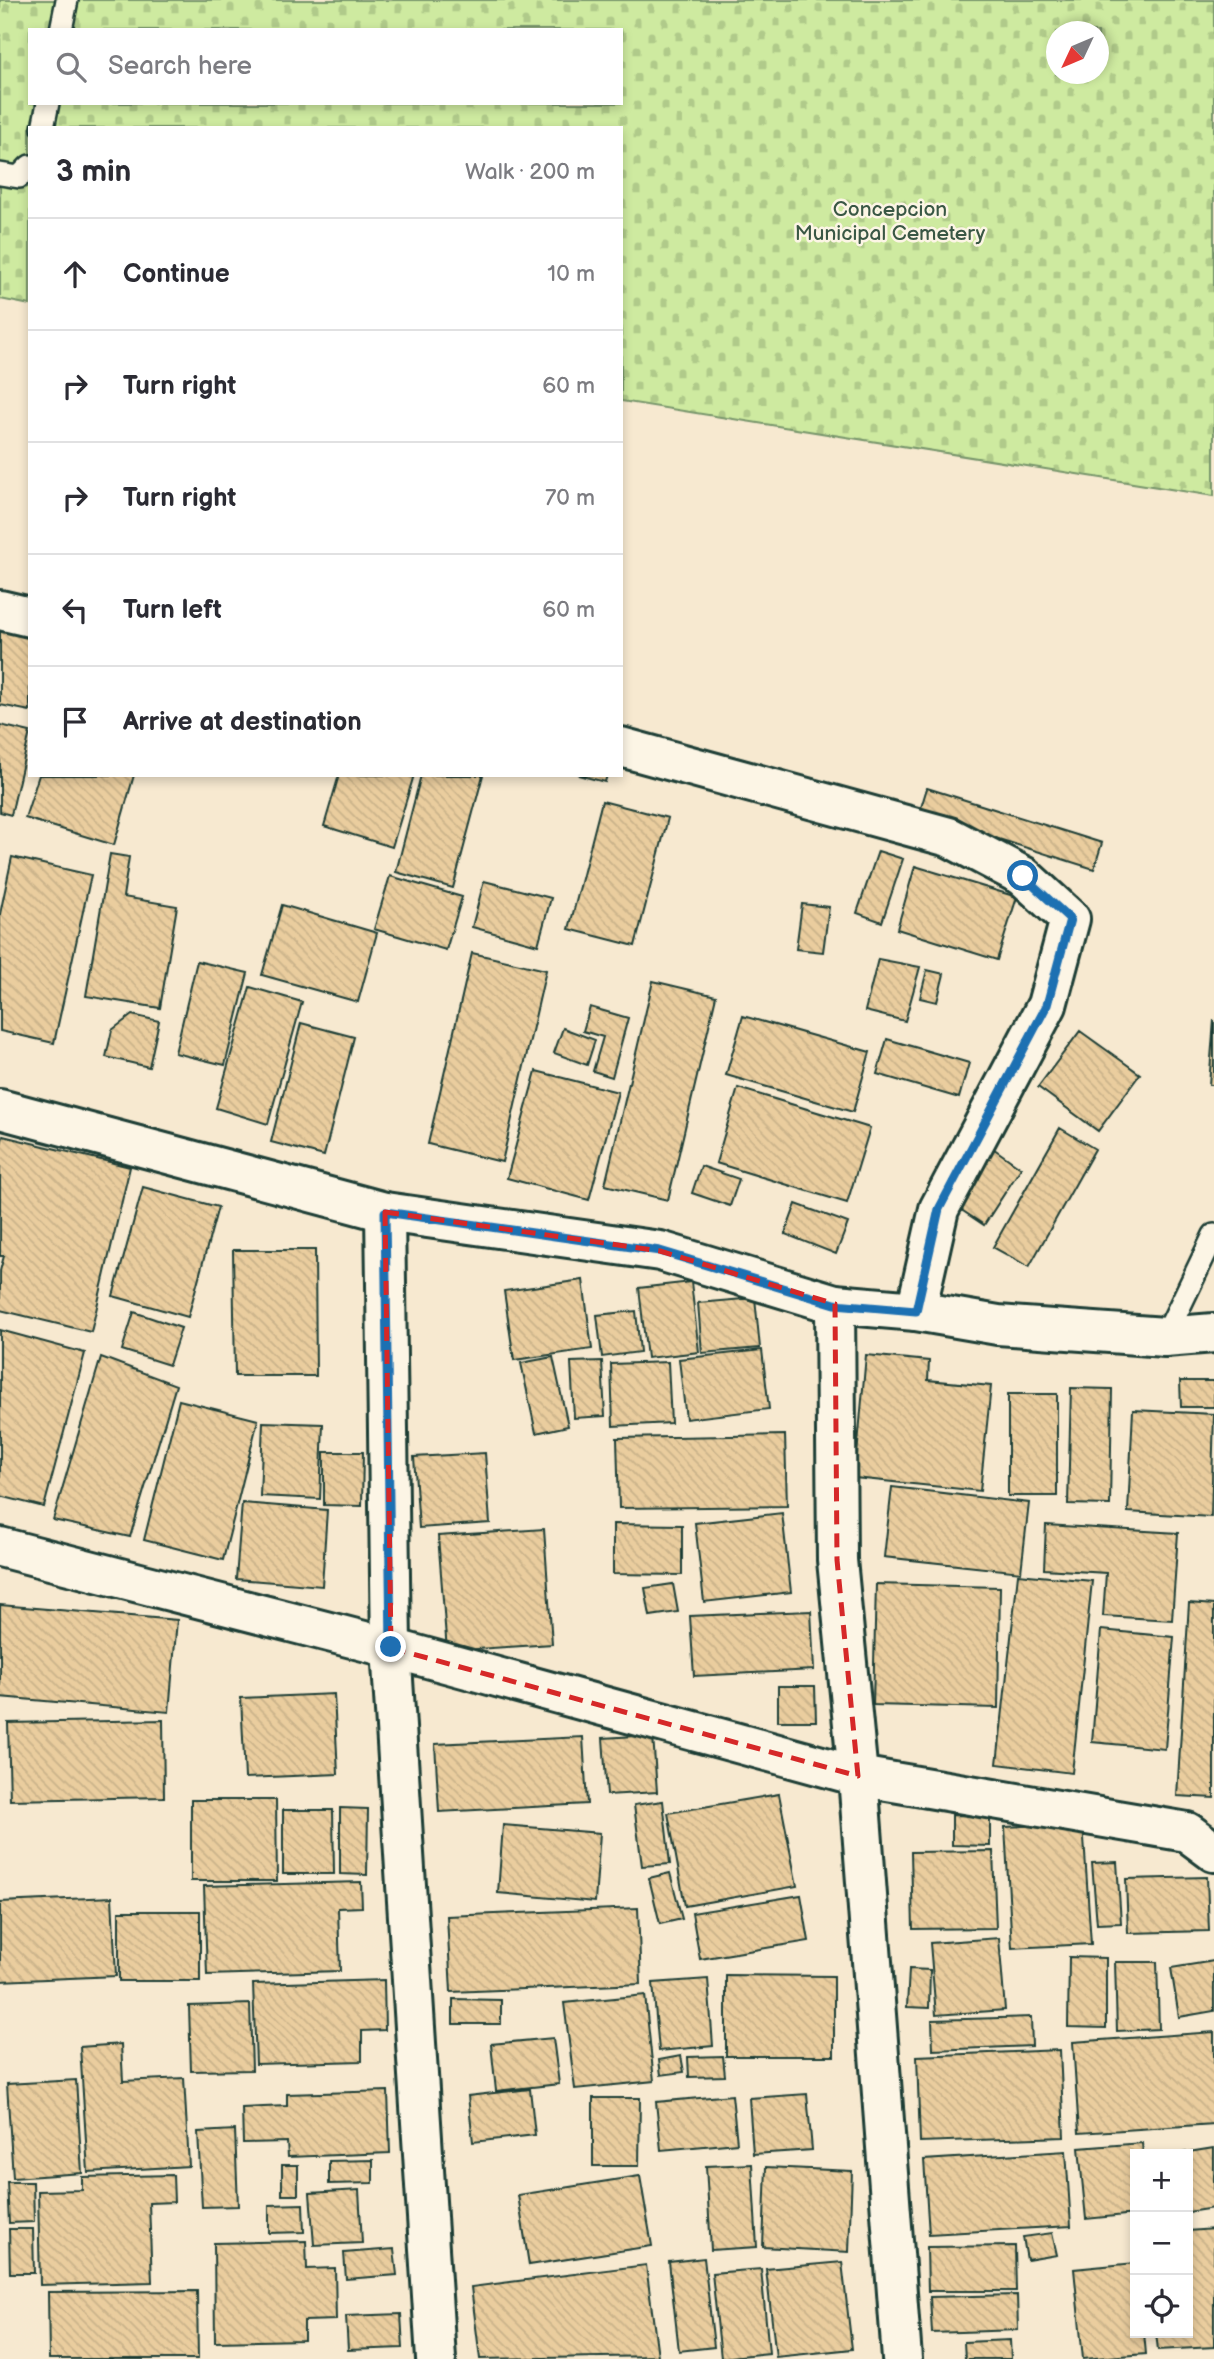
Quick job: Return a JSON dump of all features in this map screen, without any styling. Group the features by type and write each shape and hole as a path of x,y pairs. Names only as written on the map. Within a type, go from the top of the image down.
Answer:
{"street":[{"path":"0,610 28,617"},
{"path":"623,748 949,838 1023,876 1070,919 1047,1005 939,1209 916,1311"},
{"path":"0,1109 385,1212 660,1251 835,1304 916,1311 998,1325 1165,1337 1214,1333"},
{"path":"385,1212 391,1647 436,2359"},
{"path":"835,1304 837,1559 858,1776 902,2359"},
{"path":"0,1547 391,1647 858,1776 1187,1832 1214,1852"}],"lane":[{"path":"61,28 66,0"},
{"path":"43,126 48,105"},
{"path":"0,174 19,177 28,168"},
{"path":"1165,1337 1214,1235"}],"highlighted area":[{"path":"385,1212 660,1251 835,1304 837,1560 858,1776 391,1648"}],"green space":[{"name":"Concepcion Municipal Cemetery","path":"0,0 1214,0 1214,496 623,401 623,126 28,126 28,305 0,299"}],"building":[{"path":"0,624 28,631 28,711 0,705"},
{"path":"0,725 28,732 28,741 11,815 0,812"},
{"path":"38,777 133,777 114,845 25,818"},
{"path":"338,777 413,777 392,847 324,826"},
{"path":"420,777 482,777 453,888 396,872"},
{"path":"586,777 606,777 605,782"},
{"path":"927,788 1102,843 1094,869 919,814"},
{"path":"602,801 668,818 635,946 569,929"},
{"path":"878,851 903,859 882,922 857,913"},
{"path":"110,854 129,857 123,897 177,906 160,1008 86,996"},
{"path":"12,857 91,875 54,1043 0,1031 0,914"},
{"path":"915,866 1017,897 997,960 897,929"},
{"path":"390,876 462,897 446,950 374,929"},
{"path":"484,881 551,898 538,945 472,927"},
{"path":"802,904 829,907 823,952 796,949"},
{"path":"282,905 377,933 358,1002 262,975"},
{"path":"472,953 546,970 502,1162 428,1144"},
{"path":"878,959 920,967 905,1021 865,1011"},
{"path":"197,961 248,973 225,1065 175,1053"},
{"path":"927,970 944,974 937,1002 920,998"},
{"path":"653,981 716,996 668,1200 605,1185"},
{"path":"250,987 302,1002 268,1124 216,1108"},
{"path":"590,1007 628,1018 612,1077 593,1071 603,1037 583,1031"},
{"path":"132,1015 159,1021 149,1067 106,1057 112,1030"},
{"path":"743,1016 870,1052 853,1112 726,1075"},
{"path":"1214,1020 1214,1085 1209,1085"},
{"path":"301,1023 354,1037 324,1156 271,1142"},
{"path":"563,1028 595,1040 587,1065 554,1053"},
{"path":"1080,1031 1140,1074 1098,1131 1038,1087"},
{"path":"887,1039 969,1063 959,1098 877,1074"},
{"path":"536,1071 618,1092 589,1200 507,1178"},
{"path":"738,1088 870,1128 847,1203 716,1163"},
{"path":"1060,1128 1095,1149 1029,1267 993,1247"},
{"path":"3,1136 130,1167 91,1332 0,1310 0,1271 4,1256 0,1256 0,1148"},
{"path":"990,1146 1021,1168 984,1225 951,1203"},
{"path":"701,1166 739,1179 730,1206 692,1193"},
{"path":"143,1187 218,1207 188,1317 113,1296"},
{"path":"796,1204 848,1223 836,1254 785,1234"},
{"path":"233,1250 315,1250 316,1376 235,1376"},
{"path":"583,1280 592,1349 514,1360 504,1291"},
{"path":"691,1282 699,1352 647,1358 639,1288"},
{"path":"755,1298 760,1348 702,1353 698,1303"},
{"path":"636,1311 640,1352 602,1357 597,1315"},
{"path":"134,1312 181,1328 169,1365 122,1350"},
{"path":"0,1330 85,1353 44,1507 0,1496"},
{"path":"762,1350 769,1409 686,1419 679,1359"},
{"path":"866,1355 929,1361 928,1380 991,1386 980,1491 855,1478"},
{"path":"101,1357 176,1385 130,1537 53,1520"},
{"path":"553,1357 568,1426 536,1433 521,1363"},
{"path":"602,1361 605,1416 574,1418 571,1362"},
{"path":"668,1362 671,1423 613,1426 611,1364"},
{"path":"1180,1381 1214,1381 1214,1407 1181,1407"},
{"path":"1071,1388 1112,1389 1110,1505 1068,1504"},
{"path":"1008,1394 1057,1394 1057,1496 1008,1496"},
{"path":"179,1400 258,1420 223,1560 144,1540"},
{"path":"1133,1410 1214,1414 1211,1517 1128,1512"},
{"path":"263,1422 323,1424 320,1499 260,1496"},
{"path":"785,1435 787,1506 619,1508 617,1438"},
{"path":"324,1452 363,1452 362,1506 324,1505"},
{"path":"485,1453 490,1523 419,1528 414,1457"},
{"path":"892,1487 1029,1503 1021,1572 884,1557"},
{"path":"242,1503 327,1510 322,1586 236,1579"},
{"path":"782,1513 791,1592 704,1602 695,1523"},
{"path":"613,1524 682,1525 682,1575 613,1574"},
{"path":"1046,1525 1178,1533 1172,1620 1103,1616 1106,1573 1044,1569"},
{"path":"544,1529 552,1644 447,1651 438,1536"},
{"path":"1018,1574 1092,1581 1072,1773 997,1764"},
{"path":"673,1584 678,1612 650,1616 645,1588"},
{"path":"876,1584 1000,1587 998,1708 873,1705"},
{"path":"1189,1603 1214,1605 1214,1798 1177,1796"},
{"path":"0,1605 177,1620 169,1712 0,1697"},
{"path":"811,1611 814,1670 694,1676 690,1616"},
{"path":"1101,1630 1174,1637 1165,1749 1092,1742"},
{"path":"778,1686 815,1686 816,1721 778,1721"},
{"path":"334,1694 338,1774 245,1778 241,1698"},
{"path":"163,1720 164,1797 10,1800 8,1723"},
{"path":"653,1735 657,1792 607,1795 603,1738"},
{"path":"583,1737 587,1804 439,1812 435,1744"},
{"path":"779,1794 797,1886 685,1906 668,1813"},
{"path":"191,1800 276,1800 277,1881 191,1881"},
{"path":"663,1801 670,1864 642,1866 634,1805"},
{"path":"340,1808 368,1809 367,1875 340,1874"},
{"path":"283,1810 333,1810 334,1874 283,1874"},
{"path":"952,1815 990,1816 990,1846 952,1845"},
{"path":"1083,1823 1091,1944 1012,1948 1005,1827"},
{"path":"503,1825 600,1833 595,1902 498,1893"},
{"path":"993,1851 996,1928 913,1929 911,1852"},
{"path":"1117,1862 1121,1923 1097,1924 1092,1863"},
{"path":"670,1873 682,1919 660,1924 649,1878"},
{"path":"1207,1877 1209,1931 1128,1933 1126,1879"},
{"path":"361,1882 362,1907 338,1908 340,1971 207,1975 204,1886"},
{"path":"801,1895 809,1941 700,1959 692,1913"},
{"path":"112,1897 116,1976 0,1981 0,1902"},
{"path":"638,1908 641,1984 451,1992 447,1916"},
{"path":"119,1911 200,1911 200,1981 119,1981"},
{"path":"999,1938 1005,2010 936,2015 930,1943"},
{"path":"1069,1957 1106,1958 1106,2028 1068,2027"},
{"path":"1214,1961 1214,2011 1179,2017 1171,1968"},
{"path":"1115,1962 1157,1962 1159,2029 1117,2031"},
{"path":"909,1969 930,1970 929,2008 907,2007"},
{"path":"726,1975 834,1976 834,2056 726,2056"},
{"path":"708,1979 713,2046 659,2051 653,1983"},
{"path":"384,1980 385,2030 362,2031 362,2061 256,2064 253,1984"},
{"path":"645,1995 654,2081 575,2089 564,2003"},
{"path":"453,1999 501,2000 501,2024 453,2024"},
{"path":"250,2004 252,2070 191,2071 189,2006"},
{"path":"1031,2017 1032,2046 933,2050 932,2020"},
{"path":"1214,2032 1214,2124 1079,2133 1073,2042"},
{"path":"553,2038 559,2084 496,2091 491,2044"},
{"path":"121,2044 123,2081 184,2078 189,2166 88,2172 80,2047"},
{"path":"1060,2050 1064,2137 920,2142 917,2056"},
{"path":"681,2056 684,2072 661,2075 659,2060"},
{"path":"723,2056 725,2076 689,2077 688,2057"},
{"path":"76,2080 82,2173 13,2178 7,2084"},
{"path":"530,2089 535,2135 473,2142 468,2096"},
{"path":"388,2091 390,2153 288,2157 287,2142 243,2143 242,2108 287,2106 287,2094"},
{"path":"807,2094 812,2150 753,2154 749,2098"},
{"path":"732,2095 737,2143 661,2150 656,2102"},
{"path":"593,2098 640,2098 639,2166 593,2166"},
{"path":"235,2130 238,2206 202,2207 198,2132"},
{"path":"1142,2143 1143,2149 1130,2149 1130,2215 1086,2219 1079,2148"},
{"path":"1214,2148 1214,2208 1193,2211 1193,2151"},
{"path":"1066,2151 1071,2226 929,2234 924,2160"},
{"path":"373,2160 373,2183 329,2184 329,2161"},
{"path":"752,2164 757,2247 711,2250 706,2166"},
{"path":"282,2165 298,2165 298,2195 282,2195"},
{"path":"766,2167 852,2171 849,2252 763,2247"},
{"path":"173,2175 174,2202 149,2203 152,2282 40,2285 38,2191 82,2190 82,2177"},
{"path":"640,2176 652,2246 529,2265 518,2195"},
{"path":"7,2182 33,2182 34,2222 9,2223"},
{"path":"359,2190 362,2243 314,2245 310,2193"},
{"path":"303,2204 304,2232 269,2233 269,2205"},
{"path":"9,2229 33,2229 34,2273 10,2273"},
{"path":"1214,2229 1214,2347 1158,2350 1157,2338 1193,2338 1193,2231"},
{"path":"1052,2233 1057,2255 1027,2260 1023,2237"},
{"path":"306,2241 307,2269 335,2268 336,2320 304,2321 304,2340 215,2342 214,2243"},
{"path":"1015,2246 1016,2291 928,2291 927,2247"},
{"path":"394,2249 397,2275 346,2279 344,2253"},
{"path":"704,2258 714,2347 679,2351 669,2262"},
{"path":"842,2262 852,2349 776,2357 766,2269"},
{"path":"1130,2263 1130,2338 1144,2338 1146,2354 1083,2359 1074,2269"},
{"path":"646,2265 658,2356 480,2359 471,2287"},
{"path":"761,2269 769,2353 721,2358 712,2273"},
{"path":"197,2291 198,2359 49,2359 48,2292"},
{"path":"1017,2295 1018,2330 932,2333 930,2297"},
{"path":"401,2314 403,2348 348,2350 346,2316"},
{"path":"1010,2340 1011,2359 965,2359 964,2342"}],"route":[{"path":"391,1647 385,1212 660,1251 835,1304 916,1311 939,1209 1047,1005 1070,919 1023,876"}]}
